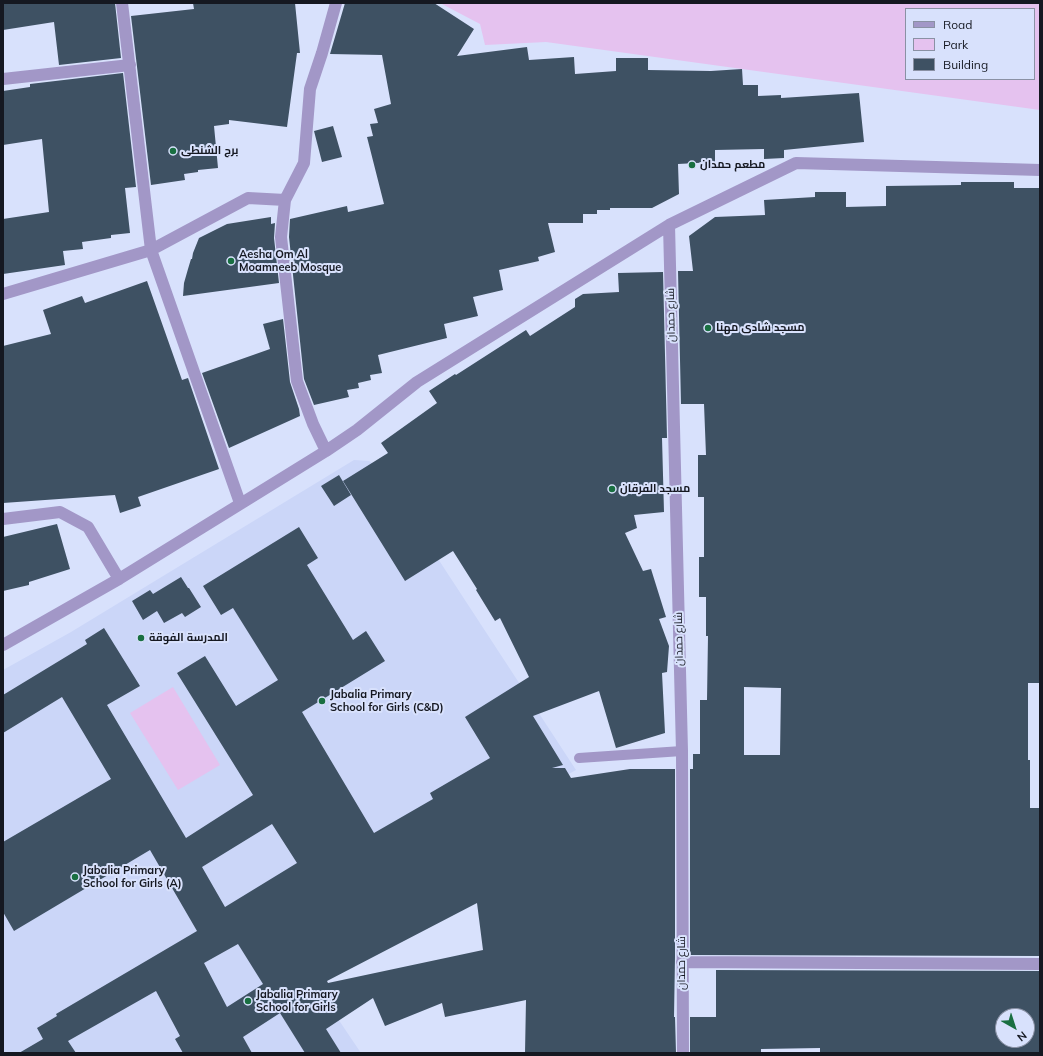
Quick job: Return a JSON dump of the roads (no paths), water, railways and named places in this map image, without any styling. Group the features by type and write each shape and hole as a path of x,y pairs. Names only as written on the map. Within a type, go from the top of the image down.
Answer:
{"street":[{"path":"122,3 151,250 240,503"},
{"path":"326,451 313,424 297,381 281,237 286,200 304,163 310,89 336,3"},
{"path":"3,79 130,66"},
{"path":"3,645 119,578 326,451 357,430 418,382 669,226 796,163 1040,170"},
{"path":"3,294 151,250 248,198 286,200"},
{"name":"شارع حمدان","path":"669,226 682,751 683,1053"},
{"path":"3,519 60,512 88,527 119,578"},
{"path":"682,962 1040,964"}],"lane":[{"path":"579,758 682,751"}],"place":[{"name":"برج الشنطى","path":"173,151"},
{"name":"مطعم حمدان","path":"692,165"},
{"name":"Aesha Om Al Moamneeb Mosque","path":"231,261"},
{"name":"مسجد شادى مهنا","path":"708,328"},
{"name":"مسجد الفرقان","path":"612,489"},
{"name":"المدرسة الفوقة","path":"141,638"},
{"name":"Jabalia Primary School for Girls (C&D)","path":"322,701"},
{"name":"Jabalia Primary School for Girls (A)","path":"75,877"},
{"name":"Jabalia Primary School for Girls","path":"248,1001"}]}
